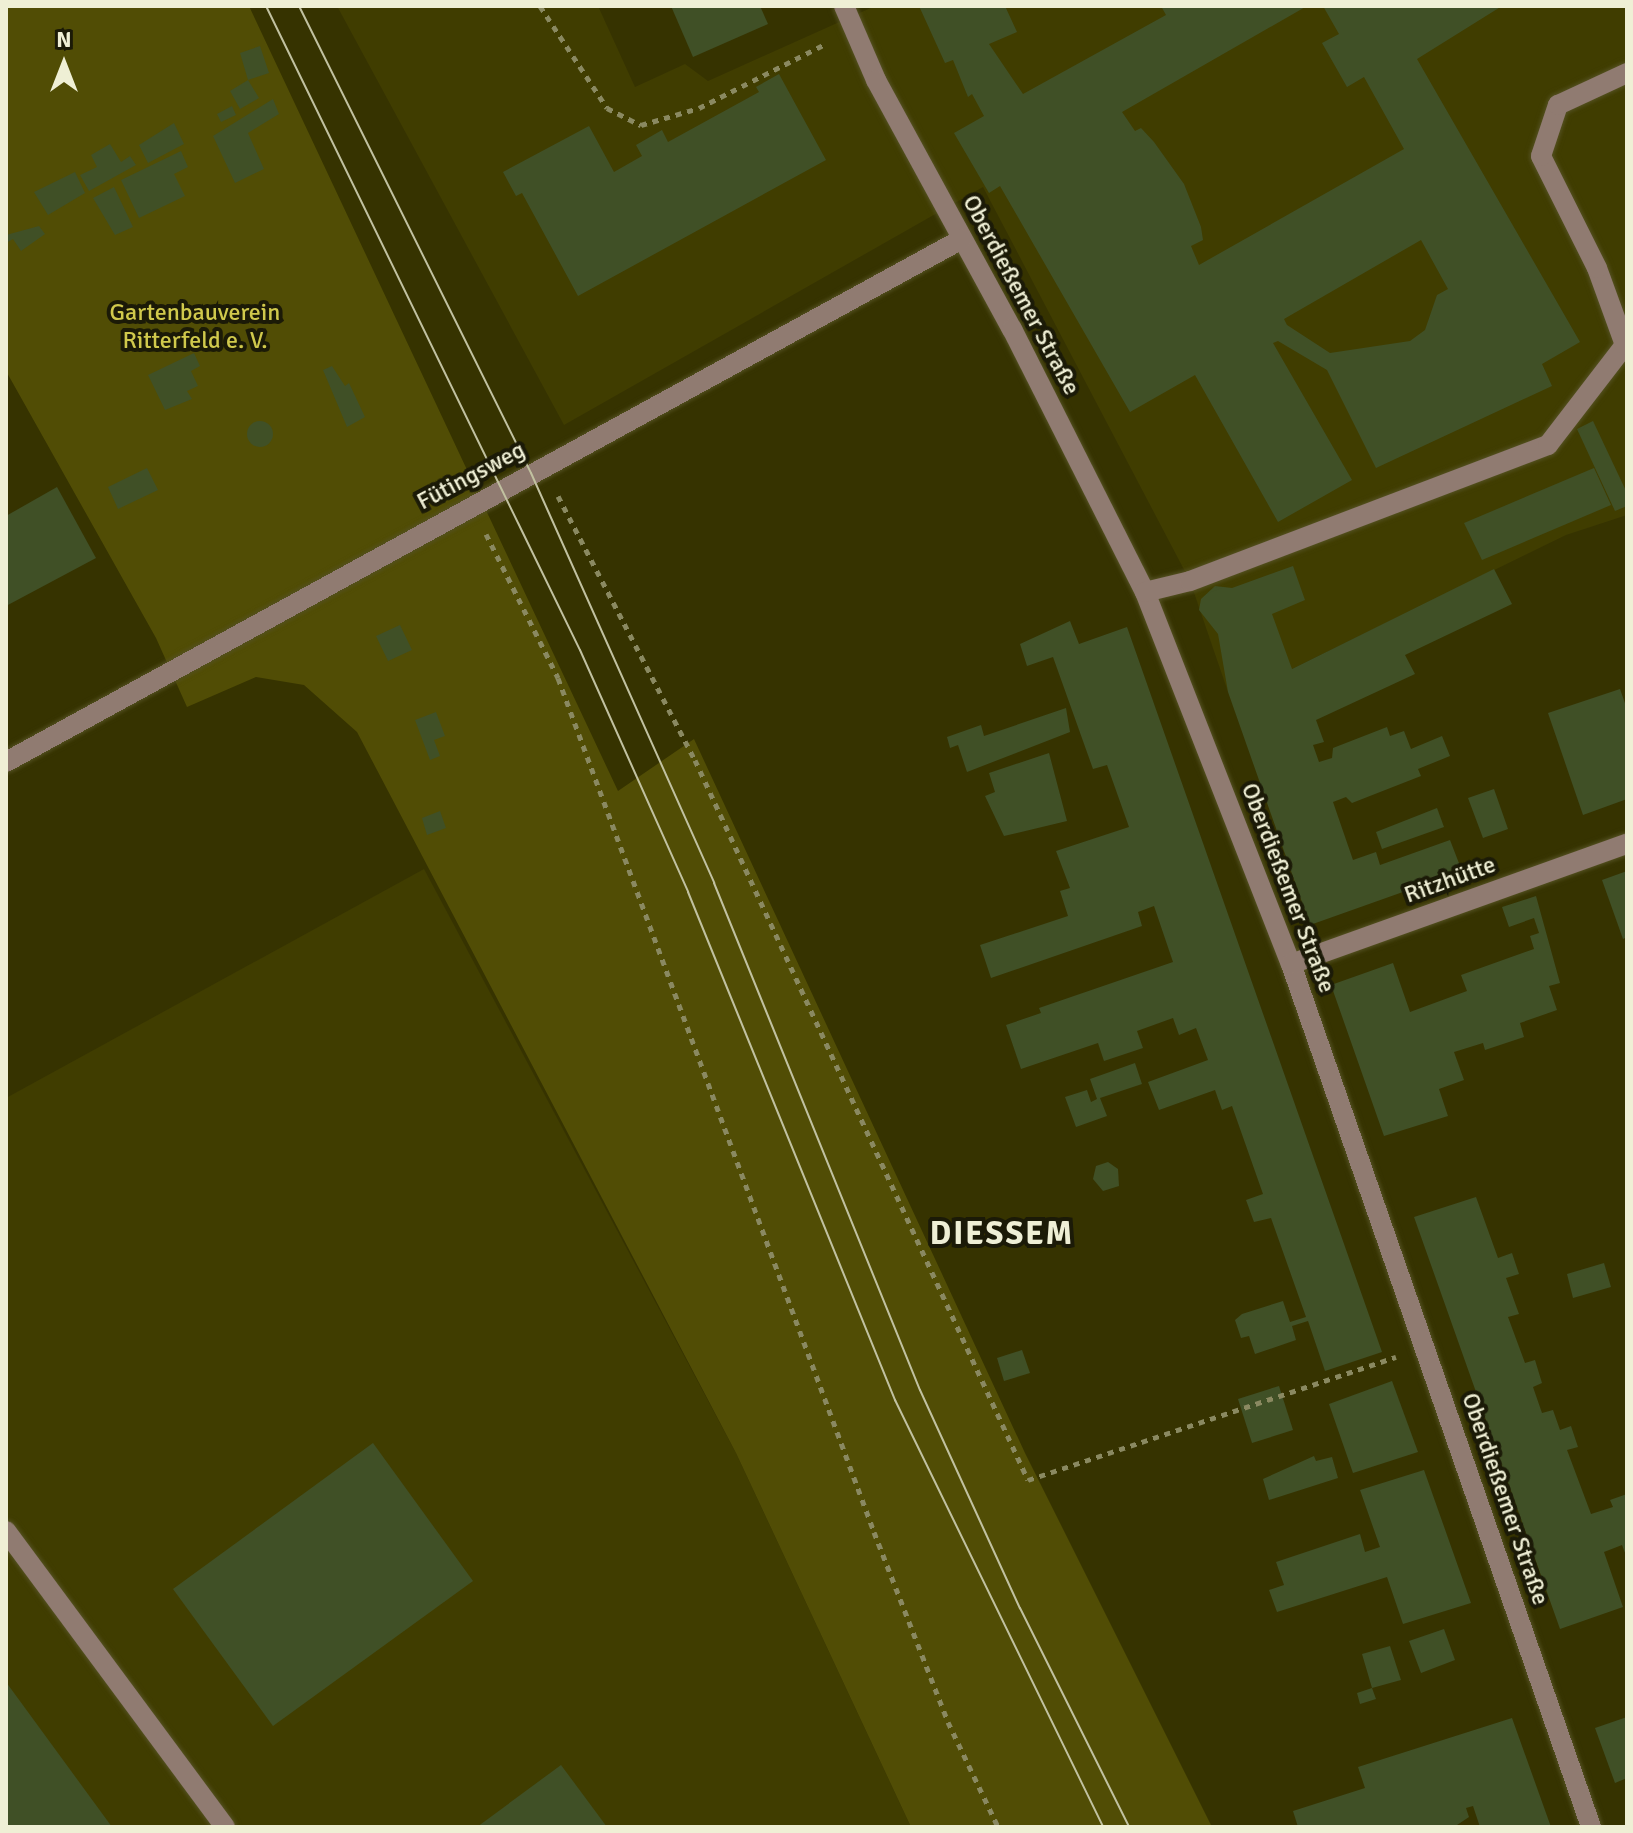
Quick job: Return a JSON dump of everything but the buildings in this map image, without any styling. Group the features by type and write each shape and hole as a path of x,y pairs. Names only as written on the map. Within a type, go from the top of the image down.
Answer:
{"street":[{"name":"Oberdießemer Straße","path":"844,6 1145,592 1291,964 1591,1827"},
{"path":"1145,592 1190,581 1548,445 1625,345 1597,268 1541,156 1558,105 1627,73"},
{"name":"Fütingsweg","path":"6,762 471,504 962,239"},
{"name":"Ritzhütte","path":"1291,964 1627,844"},
{"path":"6,1531 225,1827"}],"path":[{"path":"540,6 607,108 641,125 699,108 854,29"},
{"path":"543,467 695,760 1028,1480 1425,1347"},
{"path":"471,504 558,678 874,1532 948,1722 998,1827"}],"shaded area":[{"path":"337,6 598,6 635,87 685,64 708,81 875,6 1627,6 1627,515 1566,535 1292,669 1228,692 1190,581 983,187 564,425"},
{"path":"424,869 736,1453 911,1827 6,1827 6,1098"}],"green space":[{"name":"Gartenbauverein Ritterfeld e. V.","path":"6,6 249,6 618,791 694,739 1025,1453 1212,1827 911,1827 736,1453 357,732 304,685 256,677 187,707 156,638 6,371"}],"tram line":[{"path":"266,6 580,650 688,892 895,1400 1103,1827"},
{"path":"299,6 531,473 714,883 920,1390 1020,1608 1129,1827"}],"district":[{"name":"DIESSEM","path":"1002,1234"}]}
